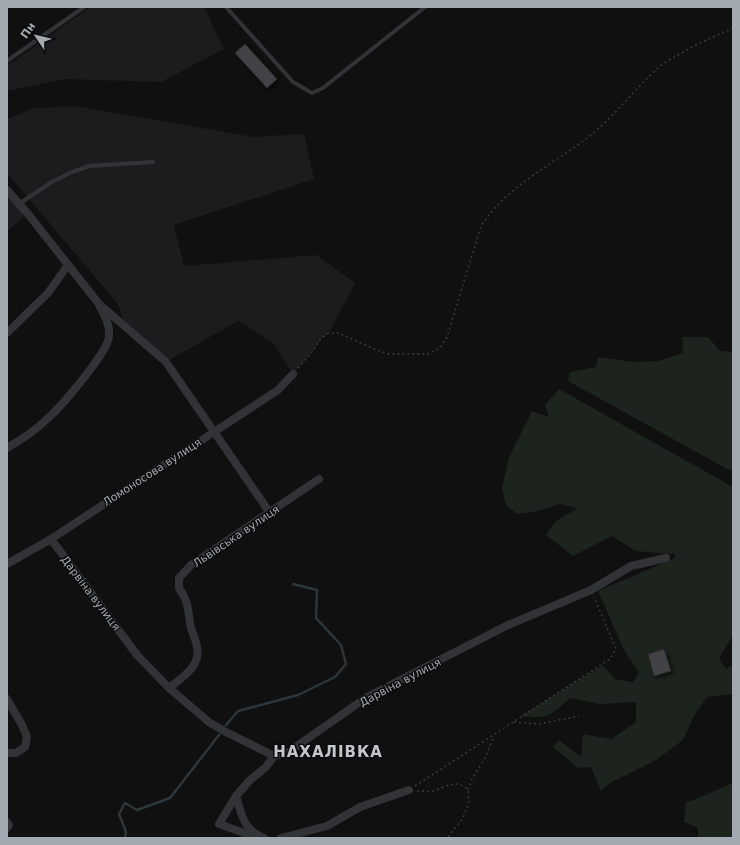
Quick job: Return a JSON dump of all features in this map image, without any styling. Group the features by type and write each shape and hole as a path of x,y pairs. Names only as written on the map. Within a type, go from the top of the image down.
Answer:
{"street":[{"path":"7,190 99,304 166,362 215,431 270,513"},
{"path":"7,333 48,293 68,265"},
{"path":"7,448 48,419 76,388 100,356 110,337 107,321 99,304"},
{"name":"Ломоносова вулиця","path":"7,564 51,539 278,390 293,374"},
{"name":"Львівська вулиця","path":"169,688 192,669 197,658 197,648 190,624 189,609 179,588 179,578 191,565 320,479"},
{"name":"Дарвіна вулиця","path":"51,539 137,655 169,688 210,723 274,756 286,753 367,697 508,625 591,590 631,566 666,558"},
{"path":"7,699 22,725 27,738 25,747 16,753 7,753"},
{"path":"264,838 219,824 236,796 250,780 266,767 274,756"},
{"path":"281,838 327,826 360,807 409,790"},
{"path":"236,796 249,833"},
{"path":"7,822 9,825 7,828"}],"lane":[{"path":"7,61 84,7"},
{"path":"226,7 293,82 312,93 323,88 425,7"},
{"path":"19,204 50,183 67,174 89,166 153,162"}],"path":[{"path":"293,374 313,351 321,338 329,333 339,333 376,350 389,354 428,354 440,348 447,337 481,226 488,214 500,201 587,138 659,67 687,50 733,28"},
{"path":"409,790 610,659 616,649 591,590"},
{"path":"514,722 539,724 578,716"},
{"path":"447,838 462,820 469,803 468,790 472,779 485,758 494,735"},
{"path":"409,790 431,791 454,784 463,785 468,790"}],"shaded area":[{"path":"90,7 204,7 224,49 161,82 66,79 7,91 7,66"},
{"path":"76,106 253,137 304,134 314,179 174,225 184,266 316,255 355,283 329,333 321,339 313,351 293,374 274,344 238,321 166,362 126,326 117,303 7,173 7,119 35,108"},
{"path":"7,190 28,214 7,231"},
{"path":"682,337 708,337 720,351 733,352 733,471 568,381 570,372 596,367 598,357 634,362 658,361 683,353"},
{"path":"559,389 733,487 733,635 719,658 726,669 733,665 733,694 707,697 694,716 683,740 656,760 610,783 601,791 591,767 578,768 553,747 559,740 581,757 583,734 611,739 636,722 636,702 600,704 570,698 558,709 548,715 537,717 521,716 603,665 615,679 633,682 639,672 625,652 598,591 675,558 674,553 635,551 612,536 573,556 546,535 556,521 578,508 560,504 538,511 517,514 506,505 502,488 509,457 532,411 549,417 545,405"},
{"path":"733,783 733,838 698,838 698,828 684,822 686,802"}],"building":[{"path":"245,44 277,79 267,88 235,53"},
{"path":"664,649 671,671 654,676 648,654"}],"waterway":[{"path":"226,725 238,711 298,695 335,677 346,664 341,645 316,618 317,590 293,584"},
{"path":"125,838 126,832 119,814 125,803 137,810 170,798 219,735"}],"district":[{"name":"НАХАЛІВКА","path":"328,752"}]}
